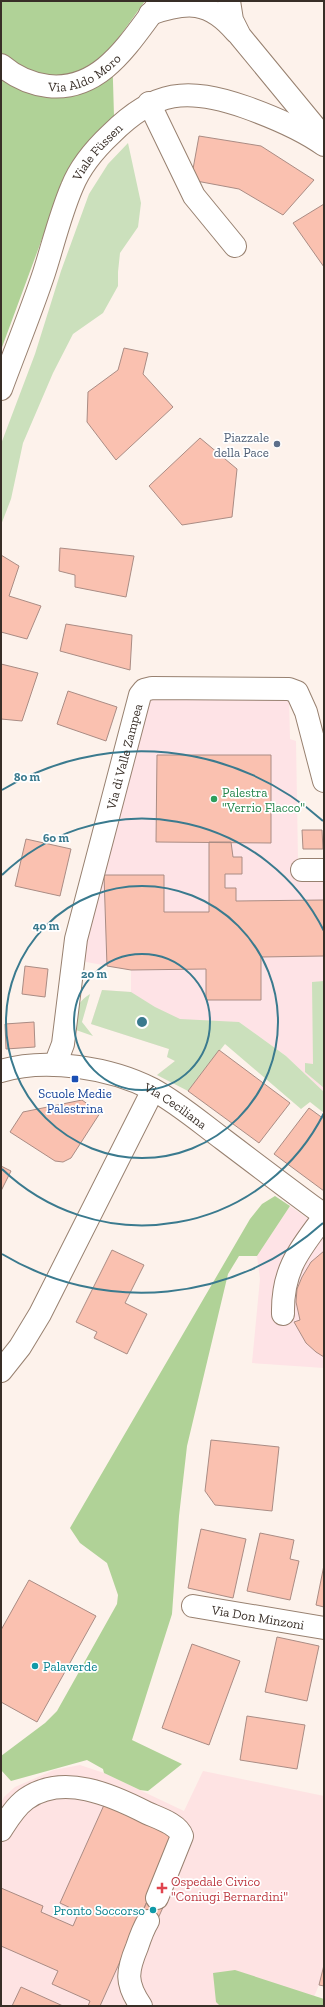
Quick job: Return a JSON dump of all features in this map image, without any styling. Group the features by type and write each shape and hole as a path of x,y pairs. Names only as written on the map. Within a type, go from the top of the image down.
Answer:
{"street":[{"name":"Via Aldo Moro","path":"1,65 23,79 43,85 64,86 88,80 106,67 130,41 155,8 169,1"},
{"path":"228,1 236,30 248,47"},
{"path":"155,8 190,4 213,11 226,20 324,138"},
{"name":"Viale Füssen","path":"1,389 43,275 72,186 87,160 107,137 131,116 149,104 162,98 178,96 217,99 245,107 281,121 324,145"},
{"path":"149,104 194,196 235,246"},
{"name":"Via di Valle Zampea","path":"55,1065 63,1044 78,931 140,695 144,690 152,688 289,689 297,692 306,712 324,781"},
{"path":"302,870 324,870"},
{"name":"Via Ceciliana","path":"1,1071 28,1065 55,1065 114,1075 153,1090 207,1127 324,1216"},
{"path":"1,1371 20,1347 40,1314 153,1090"},
{"path":"283,1314 285,1286 291,1264 324,1216"},
{"name":"Via Don Minzoni","path":"192,1606 324,1628"},
{"path":"1,1830 13,1812 26,1799 44,1790 63,1787 75,1788 91,1790 116,1798 166,1822 181,1832 182,1836 157,1898"},
{"path":"140,2006 133,1995 128,1981 129,1966 148,1921"}],"shaded area":[{"path":"148,694 289,696 290,739 296,741 298,859 324,858 324,1092 286,1056 239,1022 219,1050 170,1082 157,1075 175,1061 167,1057 169,1049 91,1024 102,990 131,992 131,970 86,962 82,952"},
{"path":"290,1206 324,1230 324,1368 252,1363 260,1279 257,1256"},
{"name":"Ospedale Civico \"Coniugi Bernardini\"","path":"80,1765 104,1773 184,1811 203,1771 324,1796 324,1965 319,1985 310,2006 1,2006 1,1803 4,1797 15,1787 54,1770"}],"green space":[{"path":"1,1 145,1 112,47 114,116 85,147 63,182 1,350"},
{"path":"128,143 141,203 138,227 120,253 118,286 103,313 73,334 53,373 23,443 11,499 1,525 1,444 35,354 61,271 89,194 108,164"},
{"path":"324,981 324,1088 305,1072 305,1063 313,1064 312,982"},
{"path":"102,990 131,992 155,1007 180,1019 239,1022 286,1056 324,1092 324,1113 310,1102 301,1109 225,1044 188,1091 157,1075 175,1061 167,1057 169,1049 91,1024"},
{"path":"90,994 82,1022 93,1036 76,1030 75,1024 75,1014 81,1001"},
{"path":"275,1196 290,1206 257,1256 239,1256 228,1274 187,1446 179,1516 172,1614 132,1740 182,1764 148,1791 140,1790 104,1773 103,1769 87,1760 11,1781 1,1770 1,1756 45,1723 57,1711 117,1604 118,1595 107,1563 80,1543 70,1528 250,1219 262,1204"},
{"path":"235,1970 324,1999 324,2006 220,2006 216,2002 213,1973"}],"building":[{"path":"199,136 261,146 314,180 283,215 239,189 191,180"},
{"path":"324,204 324,267 293,223"},
{"path":"124,348 148,353 143,374 173,407 116,460 87,422 88,392 118,370"},
{"path":"200,438 237,469 232,517 182,525 149,486"},
{"path":"60,548 134,556 126,597 75,587 75,575 59,571"},
{"path":"1,555 19,566 9,596 41,606 27,639 1,632"},
{"path":"66,624 132,635 130,670 60,651"},
{"path":"1,664 38,673 22,721 1,719"},
{"path":"68,691 117,707 106,741 57,724"},
{"name":"Palestra \"Verrio Flacco\"","path":"157,755 271,755 271,843 156,842"},
{"path":"302,830 322,830 323,849 303,849"},
{"path":"26,839 71,849 60,896 15,886"},
{"path":"209,842 231,842 233,857 242,857 242,874 225,874 225,888 236,888 236,901 324,900 324,956 261,957 261,1000 206,1000 206,969 131,970 107,966 104,875 164,875 164,912 209,912"},
{"path":"25,966 48,969 45,997 22,994"},
{"path":"34,1022 35,1047 6,1049 5,1024"},
{"path":"219,1050 290,1103 259,1143 188,1091"},
{"path":"82,1100 100,1113 71,1158 63,1162 55,1161 10,1132 23,1112"},
{"path":"309,1108 324,1119 324,1191 274,1154"},
{"path":"1,1166 11,1171 1,1191"},
{"path":"112,1250 144,1265 125,1303 147,1314 127,1354 94,1338 97,1332 76,1322"},
{"path":"324,1251 324,1357 306,1343 294,1322 300,1320 296,1302 297,1289 302,1277 311,1262"},
{"path":"211,1440 279,1447 272,1511 215,1505 205,1491"},
{"path":"201,1529 246,1539 233,1598 188,1588"},
{"path":"260,1533 294,1540 290,1559 299,1561 290,1600 247,1591"},
{"path":"324,1565 324,1607 316,1605"},
{"name":"Palaverde","path":"29,1580 96,1616 37,1722 1,1702 1,1630"},
{"path":"277,1637 319,1646 307,1701 265,1692"},
{"path":"192,1644 240,1661 209,1745 162,1728"},
{"path":"247,1716 305,1725 297,1769 240,1760"},
{"name":"Ospedale Civico \"Coniugi Bernardini\"","path":"104,1805 176,1837 100,2006 88,2006 90,2001 52,1984 58,1971 1,1946 1,1888 43,1906 41,1912 73,1926 79,1912 60,1903"},
{"name":"Pronto Soccorso","path":"150,1895 165,1903 155,1925 140,1917"},
{"path":"324,1965 324,1986 319,1985"},
{"path":"21,1987 63,2006 12,2006"}],"place":[{"name":"Piazzale della Pace","path":"277,444"},
{"name":"Palestra \"Verrio Flacco\"","path":"214,799"},
{"name":"Scuole Medie Palestrina","path":"75,1079"},
{"name":"Palaverde","path":"35,1666"},
{"name":"Ospedale Civico \"Coniugi Bernardini\"","path":"162,1888"},
{"name":"Pronto Soccorso","path":"153,1910"}]}
